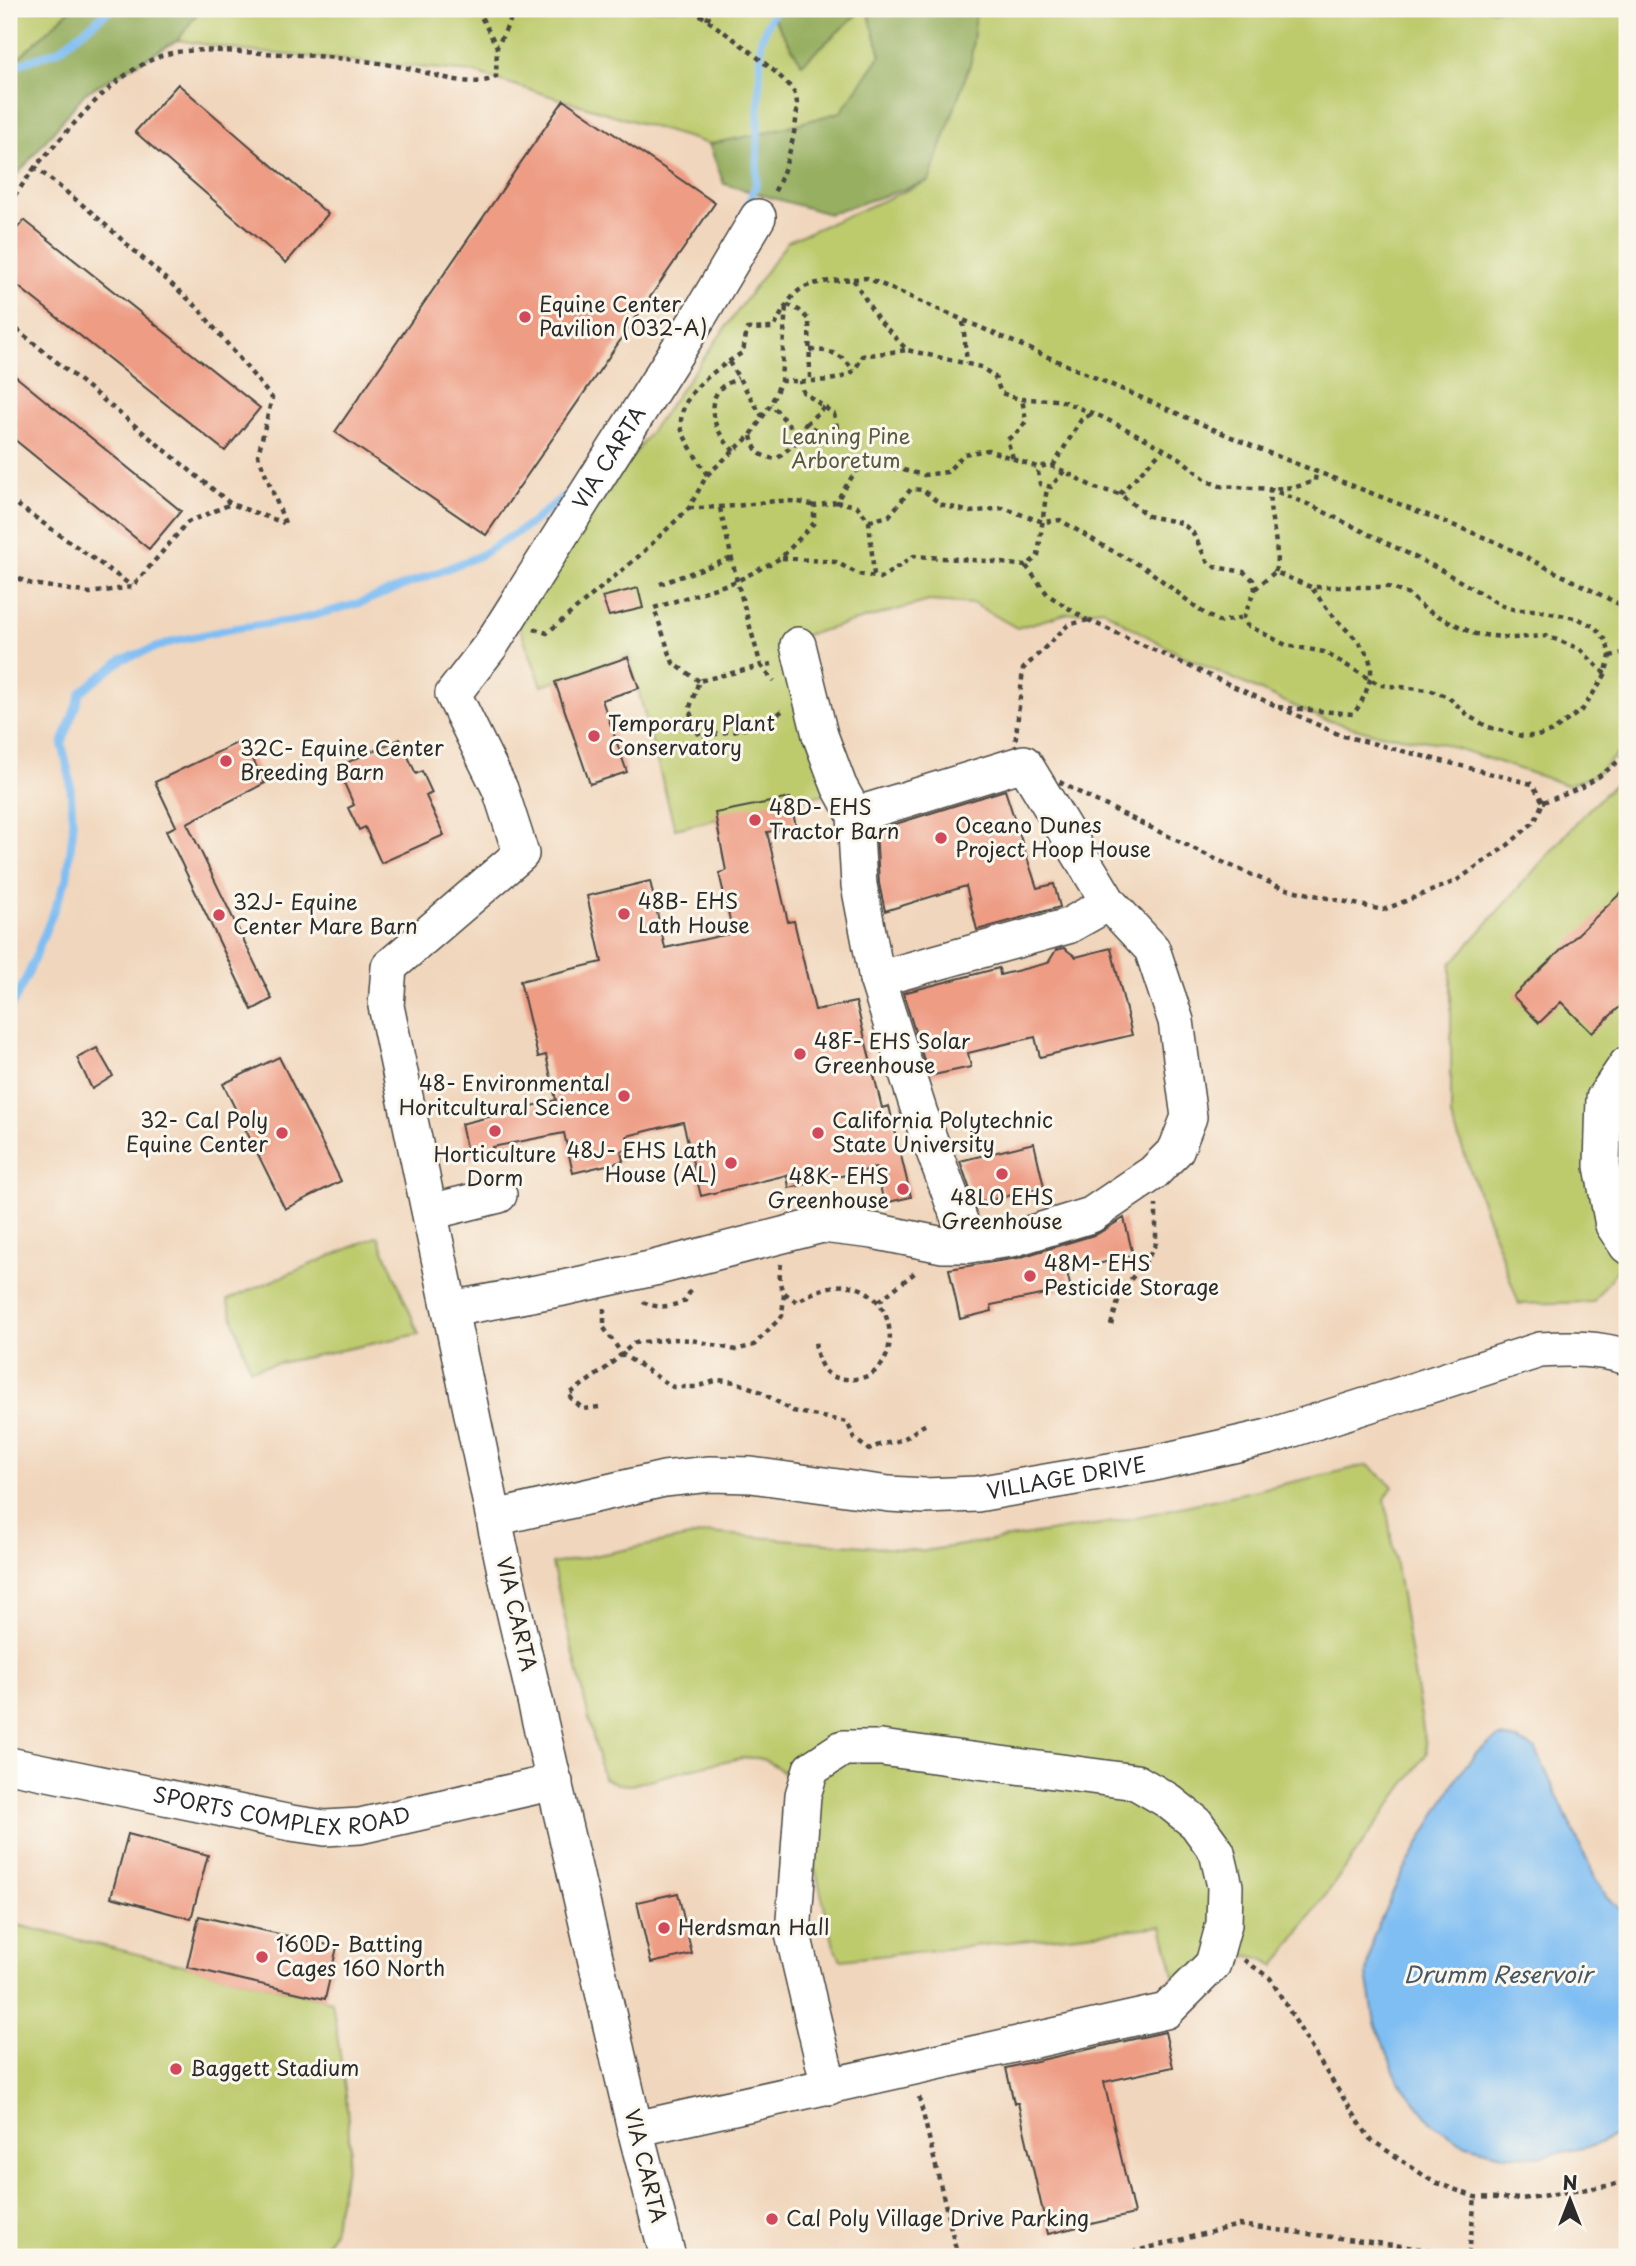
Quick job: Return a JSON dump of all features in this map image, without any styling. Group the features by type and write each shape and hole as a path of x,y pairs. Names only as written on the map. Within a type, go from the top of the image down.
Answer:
{"street":[{"name":"VIA CARTA","path":"668,2257 635,2129 506,1576 386,1006 389,967 521,854 500,789 453,694 491,645 698,318 758,217"},
{"path":"798,645 820,735 839,786 855,815 859,885 877,979 920,1114 956,1245"},
{"path":"451,1309 628,1274 822,1225 956,1245 1012,1239 1091,1215 1153,1173 1176,1150 1189,1117 1176,1021 1152,950 1109,903 1024,763 855,815"},
{"path":"877,979 1068,926 1109,903"},
{"path":"1627,1064 1604,1098 1602,1166 1613,1225 1627,1246"},
{"path":"430,1212 499,1195"},
{"name":"VILLAGE DRIVE","path":"495,1518 664,1479 710,1474 751,1475 913,1495 977,1494 1150,1464 1268,1437 1540,1350 1569,1348 1627,1354"},
{"path":"635,2129 829,2087 1166,2011 1213,1964 1220,1944 1224,1924 1225,1886 1217,1852 1196,1823 1167,1800 1136,1782 881,1748 843,1748 811,1769 803,1795 793,1934 829,2087"},
{"name":"SPORTS COMPLEX ROAD","path":"9,1765 325,1828 360,1826 555,1782"}],"path":[{"path":"478,9 497,47"},
{"path":"9,204 35,167 107,91 136,69 158,57 176,52 222,51 340,56 458,79 488,81 496,77 497,47 516,9"},
{"path":"692,9 781,76 796,94 797,113 790,152 780,184 758,217"},
{"path":"707,20 712,9"},
{"path":"9,323 231,504 285,523 258,455 272,398 197,307 90,211 35,167"},
{"path":"707,475 681,428 685,405 697,386 743,352 747,329 774,328 796,290 820,282 867,278 1259,449 1496,542 1627,608"},
{"path":"853,279 877,318 907,350"},
{"path":"508,618 547,634 639,556 689,508 707,475 751,435 771,404 781,381 786,304"},
{"path":"786,304 799,310 809,320 810,380"},
{"path":"963,321 967,363"},
{"path":"810,350 827,350 842,356 853,370"},
{"path":"781,381 835,379 848,375 862,356 907,350 981,366 995,377 1001,393 1022,399 1059,400 1123,427 1181,459 1208,481 1220,486 1270,489 1296,487 1315,481 1316,470"},
{"path":"729,362 762,416"},
{"path":"734,451 715,428 713,405 721,387 738,378"},
{"path":"800,381 803,392 834,414 837,427 832,433 824,435 806,424"},
{"path":"1013,458 1007,440 1020,430 1026,421 1022,399"},
{"path":"771,404 796,433"},
{"path":"751,435 754,449 763,457 777,459 795,443 796,433 825,406"},
{"path":"1053,466 1081,421 1091,414"},
{"path":"1120,494 1163,449"},
{"path":"836,502 855,472 865,466 886,466 924,475 947,472 964,454 988,450 1040,468 1053,466 1095,488 1120,494 1148,516 1182,523 1193,533 1207,561 1222,569 1244,572 1253,580 1255,589"},
{"path":"1040,468 1038,480 1047,487 1056,483 1064,471"},
{"path":"781,558 836,562 858,574 881,578 914,556 1026,566 1038,556 1047,487"},
{"path":"869,521 889,516 911,489 923,490 940,503 970,512 1003,508 1043,522 1060,520 1147,569 1205,614 1220,622 1244,617"},
{"path":"1270,489 1310,505 1430,565 1503,606 1517,610 1556,613 1579,619 1595,627 1606,640 1610,656 1605,675 1583,709 1553,731 1537,736 1522,736 1488,727 1470,717 1448,697 1429,690 1380,685 1324,652 1286,645 1261,633 1247,625 1244,617 1255,589 1275,572 1277,565 1269,505 1270,489"},
{"path":"9,499 132,587"},
{"path":"689,508 720,508 784,500 800,501 814,506 836,502 857,506 869,521 874,576"},
{"path":"9,575 32,583 90,593 132,587 188,522 231,504"},
{"path":"761,666 699,681 673,663 654,608 737,581 781,558 814,523 814,506"},
{"path":"720,508 761,666 778,686"},
{"path":"660,584 732,558"},
{"path":"1026,566 1048,595 1088,620 1273,706 1340,735 1532,784 1543,802"},
{"path":"1275,572 1311,587 1389,587 1409,595 1426,610 1475,634 1512,638 1546,636 1580,649 1605,675"},
{"path":"1273,706 1353,714 1360,706 1373,672 1372,664 1360,642 1335,618 1311,587"},
{"path":"1088,620 1068,625 1023,669 1015,745 1024,763 1211,857 1282,888 1383,910 1456,881 1508,845 1535,821 1543,802 1574,792 1594,781 1627,753"},
{"path":"1610,656 1627,652"},
{"path":"699,681 689,710 700,737 765,724 792,703"},
{"path":"1111,1325 1119,1298 1156,1243 1153,1173"},
{"path":"879,1301 956,1245"},
{"path":"599,1407 583,1409 568,1395 634,1343 692,1340 737,1350 754,1345 782,1316 784,1294 779,1281 781,1263 788,1255"},
{"path":"634,1297 653,1307 671,1307 685,1301 695,1283"},
{"path":"784,1294 797,1302 827,1286 844,1285 858,1289 879,1301 887,1315 887,1357 869,1375 852,1380 829,1375 818,1363 815,1341"},
{"path":"612,1300 604,1307 604,1328 622,1354 673,1387 696,1387 718,1380 736,1382 759,1391 793,1411 847,1422 855,1439 869,1450 880,1443 904,1439 916,1427 929,1423"},
{"path":"1220,1944 1270,1978 1370,2139 1432,2181 1475,2197 1522,2199 1613,2185 1627,2180"},
{"path":"913,2068 958,2257"},
{"path":"1469,2255 1475,2197"},
{"path":"1112,2257 1239,2225 1486,2257"}],"shaded area":[{"name":"California Polytechnic State University","path":"9,9 1627,9 1627,2257 9,2257"}],"green space":[{"path":"9,9 71,9 9,67"},
{"path":"71,9 200,9 178,40 85,93 18,174 9,178 9,67"},
{"path":"200,9 768,9 802,64 863,9 867,9 881,55 841,112 758,135 709,144 471,72 245,51 178,40"},
{"path":"768,9 863,9 802,64"},
{"path":"867,9 976,9 971,61 929,181 829,214 724,184 709,144 764,133 841,112 881,55"},
{"name":"Leaning Pine Arboretum","path":"976,9 1627,9 1627,745 1595,775 1567,785 1441,743 1373,733 1323,719 1183,656 1103,609 1065,614 1017,628 974,604 929,601 795,638 833,792 675,829 629,655 542,686 518,623 625,467 788,241 929,181 971,61"},
{"path":"1627,772 1627,1256 1593,1302 1519,1304 1451,1117 1451,964 1585,813"},
{"path":"378,1236 419,1334 250,1369 227,1300"},
{"path":"1368,1465 1393,1486 1385,1499 1427,1753 1275,1966 1263,1959 1238,1956 1213,1964 1176,1982 1162,1926 841,1960 834,1946 795,1786 776,1766 761,1759 736,1759 631,1785 618,1784 603,1778 552,1564 710,1533 923,1551 1114,1522"},
{"name":"Baggett Stadium","path":"9,1923 332,2001 346,2095 350,2148 333,2231 320,2257 9,2257"}],"water":[{"name":"Drumm Reservoir","path":"1499,1737 1518,1740 1536,1750 1596,1880 1607,1897 1627,1915 1627,2130 1593,2146 1544,2156 1507,2155 1466,2145 1433,2124 1398,2080 1375,2023 1367,1974 1373,1937 1397,1883 1459,1774 1476,1753"}],"building":[{"path":"178,84 328,214 286,263 135,132"},
{"name":"Equine Center Pavilion (032-A)","path":"564,100 715,203 486,535 335,432"},
{"path":"24,220 260,408 225,451 9,279 9,238"},
{"path":"9,371 181,511 149,549 9,435"},
{"path":"638,588 643,608 609,616 602,597"},
{"name":"Temporary Plant Conservatory","path":"628,657 639,688 602,700 627,772 590,784 555,682"},
{"path":"400,739 416,774 422,771 432,793 426,796 444,835 381,863 365,827 359,830 348,808 354,805 337,767"},
{"path":"243,740 265,783 187,823 272,999 252,1010 166,831 176,826 155,782"},
{"name":"Oceano Dunes Project Hoop House","path":"1005,790 1037,888 1054,884 1060,907 977,930 966,886 885,911 879,883 876,830"},
{"path":"790,798 796,827 767,832 788,922 794,921 815,1010 856,1002 882,1108 889,1106 911,1197 884,1203 876,1168 789,1188 787,1175 701,1196 683,1122 627,1136 630,1149 621,1151 623,1161 573,1173 564,1133 492,1147 494,1154 469,1160 461,1124 556,1100 546,1055 538,1057 520,981 602,962 587,896 650,881 665,948 733,933 719,873 726,871 715,813"},
{"path":"1627,887 1627,1000 1592,1033 1561,1002 1539,1023 1513,996"},
{"path":"1064,948 1076,957 1111,948 1132,1035 1040,1057 1035,1037 968,1053 971,1067 929,1076 903,993 999,968 1000,975 1048,963 1056,950"},
{"path":"97,1048 113,1076 92,1089 77,1058"},
{"name":"32- Cal Poly Equine Center","path":"279,1057 341,1181 285,1209 223,1084"},
{"name":"48L0 EHS Greenhouse","path":"1034,1143 1044,1187 975,1204 960,1161"},
{"path":"1124,1218 1133,1255 1067,1272 1071,1289 991,1305 992,1311 960,1319 949,1269 1018,1258 1097,1234"},
{"path":"128,1834 208,1855 191,1919 111,1897"},
{"name":"Herdsman Hall","path":"678,1893 692,1954 651,1963 637,1902"},
{"name":"160D- Batting Cages 160 North","path":"199,1916 337,1947 325,1999 187,1967"},
{"path":"1165,2032 1173,2067 1104,2082 1134,2214 1048,2234 1018,2103 1014,2103 1006,2068"}],"waterway":[{"path":"9,68 59,50 111,9"},
{"path":"745,211 756,185 761,40 774,9"},
{"path":"9,1011 29,972 67,878 73,829 70,778 62,744 81,692 123,659 175,641 236,628 297,620 360,603 479,556 529,525 571,490"}],"place":[{"name":"Equine Center Pavilion (032-A)","path":"525,317"},
{"name":"Temporary Plant Conservatory","path":"594,736"},
{"name":"32C- Equine Center Breeding Barn","path":"226,761"},
{"name":"48D- EHS Tractor Barn","path":"755,820"},
{"name":"Oceano Dunes Project Hoop House","path":"941,838"},
{"name":"48B- EHS Lath House","path":"624,914"},
{"name":"32J- Equine Center Mare Barn","path":"219,915"},
{"name":"48F- EHS Solar Greenhouse","path":"800,1054"},
{"name":"48- Environmental Horitcultural Science","path":"624,1096"},
{"name":"Horticulture Dorm","path":"495,1131"},
{"name":"32- Cal Poly Equine Center","path":"282,1133"},
{"name":"California Polytechnic State University","path":"818,1133"},
{"name":"48J- EHS Lath House (AL)","path":"731,1163"},
{"name":"48L0 EHS Greenhouse","path":"1002,1174"},
{"name":"48K- EHS Greenhouse","path":"903,1189"},
{"name":"48M- EHS Pesticide Storage","path":"1030,1276"},
{"name":"Herdsman Hall","path":"664,1928"},
{"name":"160D- Batting Cages 160 North","path":"262,1957"},
{"name":"Baggett Stadium","path":"176,2069"},
{"name":"Cal Poly Village Drive Parking","path":"772,2219"}]}
